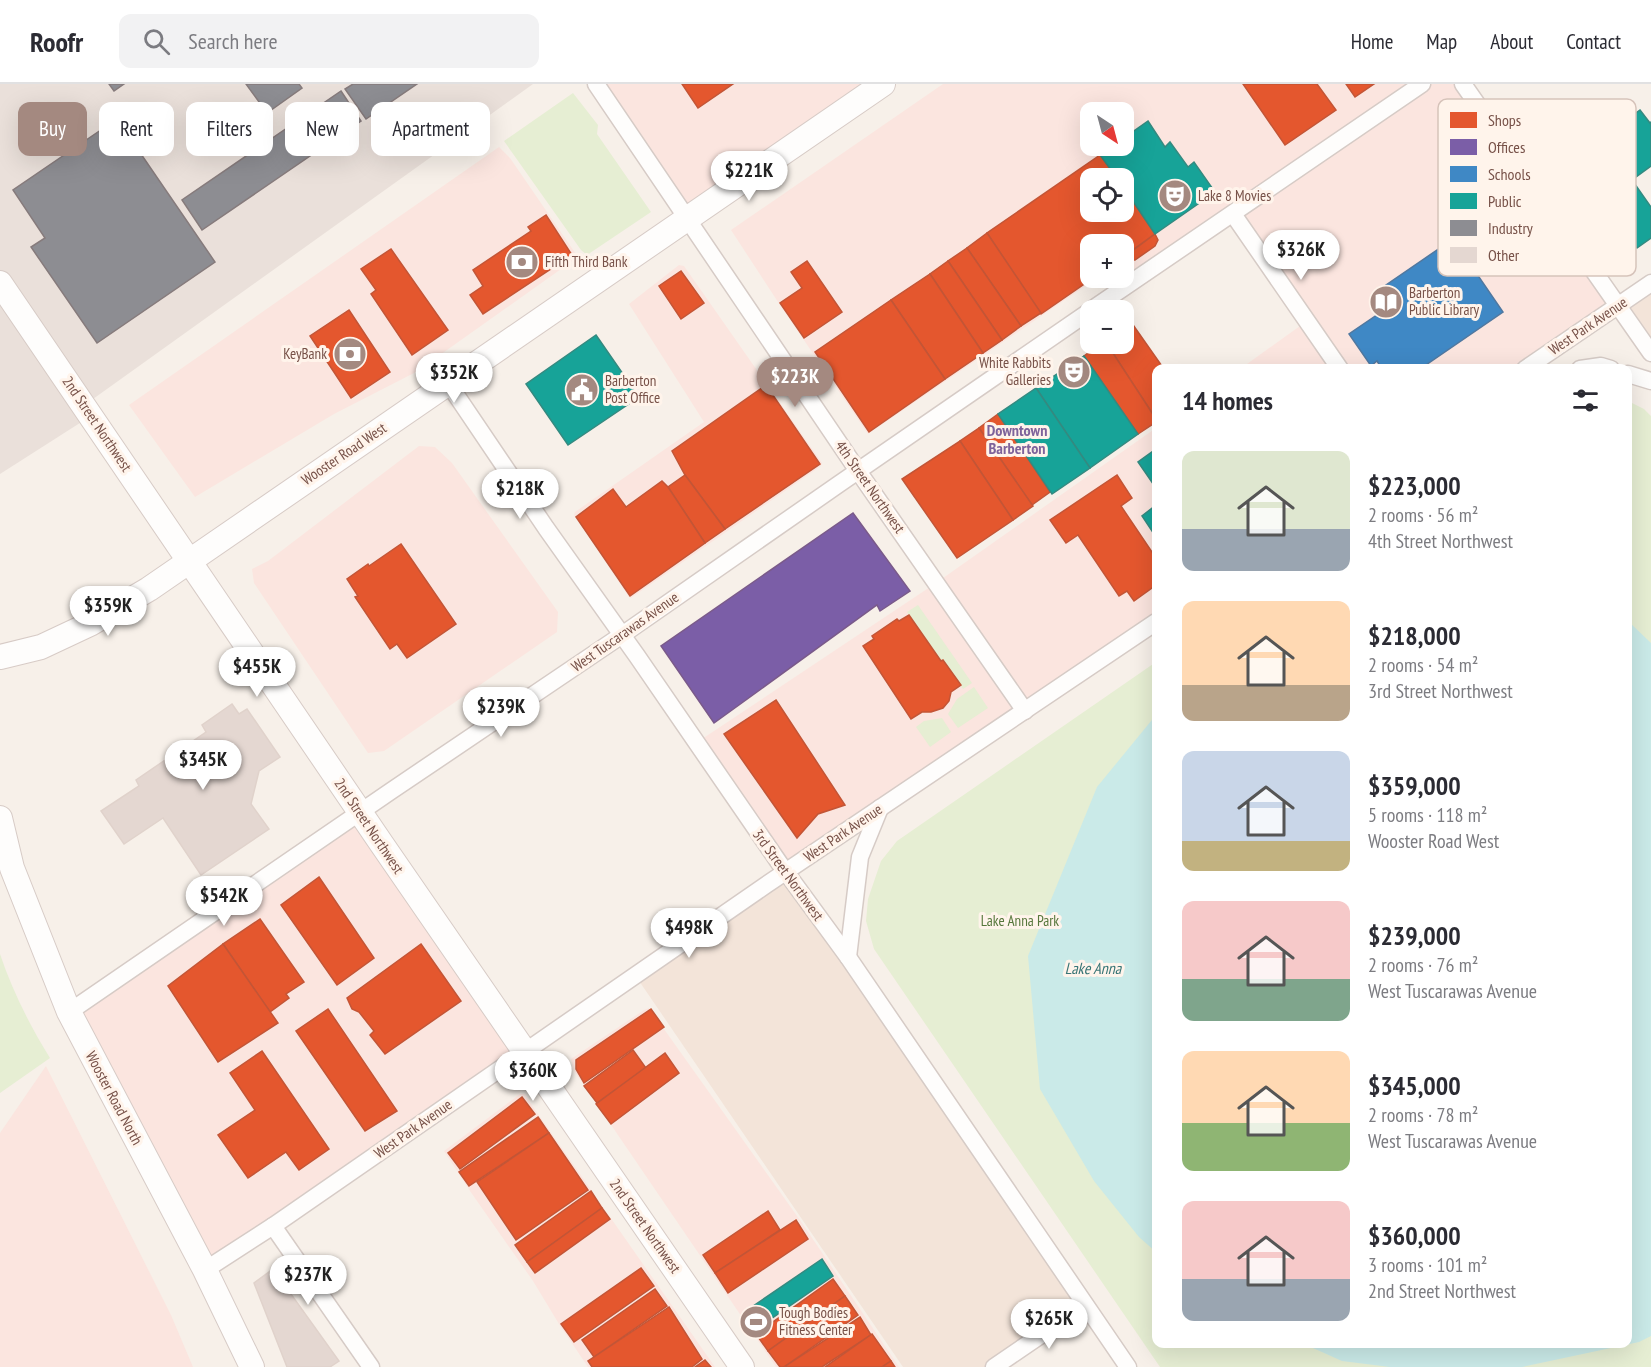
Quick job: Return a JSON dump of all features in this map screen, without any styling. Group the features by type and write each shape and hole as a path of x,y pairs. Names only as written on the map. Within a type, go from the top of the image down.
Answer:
{"main road":[{"name":"Wooster Road West","path":"0,657 41,647 90,624 149,589 883,84"},
{"name":"2nd Street Northwest","path":"0,283 360,813 742,1367"},
{"name":"Wooster Road North","path":"0,818 12,868 69,1012 205,1270 252,1367"}],"street":[{"name":"4th Street Northwest","path":"596,84 858,471 1025,711"},
{"name":"West Tuscarawas Avenue","path":"1107,300 1422,84"},
{"path":"1463,84 1473,99"},
{"path":"1233,214 1337,364"},
{"path":"1597,276 1651,353"},
{"name":"West Park Avenue","path":"1532,364 1651,283"},
{"name":"West Tuscarawas Avenue","path":"69,1012 622,635 1080,319"},
{"path":"1632,375 1651,381"},
{"name":"3rd Street Northwest","path":"448,383 785,872 848,957 1128,1367"},
{"name":"West Park Avenue","path":"205,1270 273,1226 785,872 1152,625"},
{"path":"848,957 861,857 880,808"},
{"path":"273,1226 371,1367"},
{"path":"994,1367 1085,1305"}],"shaded area":[{"path":"0,84 533,84 490,115 490,102 371,102 371,156 432,156 93,399 0,283"},
{"path":"599,84 883,84 688,218"},
{"path":"943,84 1463,84 1473,99 1438,99 1438,276 1597,276 1618,306 1532,364 1247,364 1307,321 1232,214 1134,281 1134,234 1080,234 1080,288 1082,288 868,434 731,230"},
{"path":"499,147 510,158 578,257 416,372 334,414 195,497 129,405 486,156 490,156 490,153"},
{"path":"679,265 684,266 822,463 821,466 631,598 574,515 575,512 704,422 629,304"},
{"path":"1651,283 1651,353 1619,306"},
{"path":"0,304 83,421 0,474"},
{"path":"1152,431 1152,625 785,872 696,743 936,583"},
{"path":"419,446 435,447 452,463 558,612 557,632 384,751 368,753 254,583 252,569 268,561"},
{"path":"360,813 524,1051 205,1270 69,1012"},
{"path":"785,872 1085,1305 994,1367 903,1367 635,975"},
{"path":"649,1008 802,1223 899,1367 776,1367 573,1069 571,1059"},
{"path":"46,1066 171,1315 193,1367 0,1367 0,1133"},
{"path":"520,1094 524,1094 715,1367 588,1367 533,1281 444,1151"}],"green space":[{"path":"573,93 598,125 597,134 651,212 587,255 581,250 504,141"},
{"name":"Lake Anna Park","path":"1632,403 1644,409 1651,416 1651,1367 1160,1367 874,949 866,921 868,899 881,861 897,841 1152,665 1152,1348 1632,1348"},
{"path":"918,605 972,683 963,689 907,612"},
{"path":"974,687 988,708 958,728 948,714 957,699"},
{"path":"942,718 951,732 930,747 916,727 924,721"},
{"path":"0,954 22,1008 50,1058 0,1093"}],"water":[{"path":"1632,625 1651,643 1651,1336 1632,1343"},
{"name":"Lake Anna","path":"1152,720 1152,1248 1139,1237 1094,1181 1040,1089 1028,956 1097,787"},
{"path":"1313,1348 1611,1348 1522,1367 1390,1367 1342,1361"}],"building: Shops":[{"path":"682,84 733,84 698,108"},
{"path":"1243,84 1317,84 1336,110 1285,145"},
{"path":"1346,84 1374,84 1355,97"},
{"path":"1101,156 1110,168 1081,168"},
{"path":"1080,169 1080,222 1134,222 1134,203 1155,234 1134,249 1134,234 1080,234 1080,287 1041,314 987,233"},
{"name":"Fifth Third Bank","path":"546,215 572,255 483,314 470,295 483,286 473,270 531,231 528,227"},
{"path":"987,233 1041,313 1021,326 967,248"},
{"path":"1155,234 1158,240 1155,246 1135,260 1134,250"},
{"path":"967,248 1021,326 1002,340 948,261"},
{"path":"391,249 448,330 412,355 371,294 376,290 361,269"},
{"path":"807,261 842,312 804,338 780,303 802,288 791,272"},
{"path":"948,261 1002,340 983,353 930,274"},
{"path":"681,271 704,303 681,319 659,286"},
{"path":"930,274 983,353 945,379 891,300"},
{"path":"891,300 945,379 869,432 815,352"},
{"name":"KeyBank","path":"349,310 390,372 351,398 310,336"},
{"path":"1134,326 1160,364 1152,364 1152,413 1114,354 1134,354"},
{"path":"1087,354 1114,354 1152,413 1152,425 1138,434 1084,356"},
{"path":"766,385 820,464 725,529 685,475 672,451"},
{"path":"998,414 1050,492 1032,505 979,428"},
{"path":"979,428 1033,506 1013,520 960,441"},
{"path":"960,441 1013,520 957,558 902,479"},
{"path":"685,475 725,529 705,543 668,487"},
{"path":"1117,475 1132,498 1121,506 1152,552 1152,588 1134,601 1127,591 1119,596 1078,535 1066,543 1050,520"},
{"path":"662,481 705,543 630,596 576,517 613,489 626,507"},
{"path":"401,544 456,624 407,658 397,644 390,649 355,597 358,596 347,579"},
{"path":"909,615 961,685 951,692 949,701 943,708 922,712 911,719 863,646 874,639 872,636 897,619 899,621"},
{"path":"776,700 845,805 818,814 797,838 724,734"},
{"path":"319,877 374,958 337,985 281,905"},
{"path":"260,919 304,982 286,994 289,998 270,1012 223,944"},
{"path":"223,944 278,1023 218,1062 168,986"},
{"path":"421,944 461,1001 385,1054 370,1035 374,1031 359,1012 352,1009 347,998"},
{"path":"328,1009 397,1111 365,1131 296,1031"},
{"path":"651,1009 664,1027 584,1083 576,1069 576,1060"},
{"path":"633,1050 646,1068 597,1103 584,1086"},
{"path":"262,1051 329,1149 299,1170 286,1152 248,1178 218,1135 255,1110 230,1073"},
{"path":"665,1053 679,1073 611,1124 596,1104"},
{"path":"522,1097 535,1114 460,1169 448,1153"},
{"path":"538,1117 549,1133 469,1186 459,1172"},
{"path":"549,1133 588,1190 516,1240 477,1182"},
{"path":"591,1191 602,1208 527,1262 515,1245"},
{"path":"602,1208 610,1219 535,1273 527,1262"},
{"path":"768,1211 780,1230 715,1273 703,1255"},
{"path":"796,1220 808,1239 728,1293 715,1273"},
{"path":"641,1268 654,1286 574,1342 561,1324"},
{"path":"833,1279 845,1296 768,1351 756,1334"},
{"path":"655,1289 667,1306 594,1357 582,1340"},
{"path":"845,1296 858,1315 784,1367 780,1367 768,1351"},
{"path":"669,1307 702,1359 692,1367 592,1367 588,1361"},
{"path":"860,1317 871,1335 822,1367 784,1367"},
{"path":"872,1334 891,1361 882,1367 825,1367"},
{"path":"705,1360 711,1367 695,1367"},
{"path":"891,1361 895,1367 882,1367"}],"building: Offices":[{"path":"853,513 910,591 880,611 877,605 714,723 661,646"}],"building: Schools":[{"path":"1438,249 1438,276 1478,276 1503,312 1427,364 1379,364 1377,361 1370,364 1349,334 1384,310 1373,294"}],"building: Public":[{"path":"1640,110 1651,122 1651,166 1636,177 1636,113"},
{"path":"1148,121 1165,147 1170,142 1188,167 1194,162 1215,192 1155,234 1134,203 1134,168 1110,168 1101,156 1134,156 1134,131"},
{"path":"1636,186 1651,207 1651,238 1637,248"},
{"name":"Barberton Post Office","path":"596,335 639,397 568,445 526,384"},
{"path":"1084,356 1138,434 1090,468 1036,388"},
{"path":"1036,388 1090,468 1052,494 998,414"},
{"path":"1152,452 1152,482 1138,462"},
{"path":"1152,508 1152,531 1142,516"},
{"path":"822,1259 833,1276 755,1330 743,1313"}],"building: Industry":[{"path":"109,84 124,84 114,91"},
{"path":"246,84 299,84 302,88 273,109 273,102 259,102"},
{"path":"353,84 417,84 391,102 371,102 371,116 366,119 359,109 359,102 354,102 345,89"},
{"path":"341,91 348,102 325,102"},
{"path":"285,129 285,156 310,156 202,230 182,200 246,156 273,156 273,138"},
{"path":"99,131 99,156 142,156 215,262 97,343 31,247 45,238 13,190 63,156 87,156 87,139"}],"building: Other":[{"path":"232,704 239,714 247,709 280,757 259,771 251,804 269,829 201,875 163,818 124,844 101,811 139,786 136,780 206,732 202,725"},
{"path":"273,1269 339,1361 330,1367 287,1367 254,1283"}],"place":[{"name":"Lake 8 Movies","path":"1175,196"},
{"name":"Fifth Third Bank","path":"522,262"},
{"name":"Barberton Public Library","path":"1386,302"},
{"name":"KeyBank","path":"350,354"},
{"name":"White Rabbits Galleries","path":"1074,372"},
{"name":"Barberton Post Office","path":"582,390"},
{"name":"Tough Bodies Fitness Center","path":"756,1322"}],"district":[{"name":"Downtown Barberton","path":"1017,439"}]}
